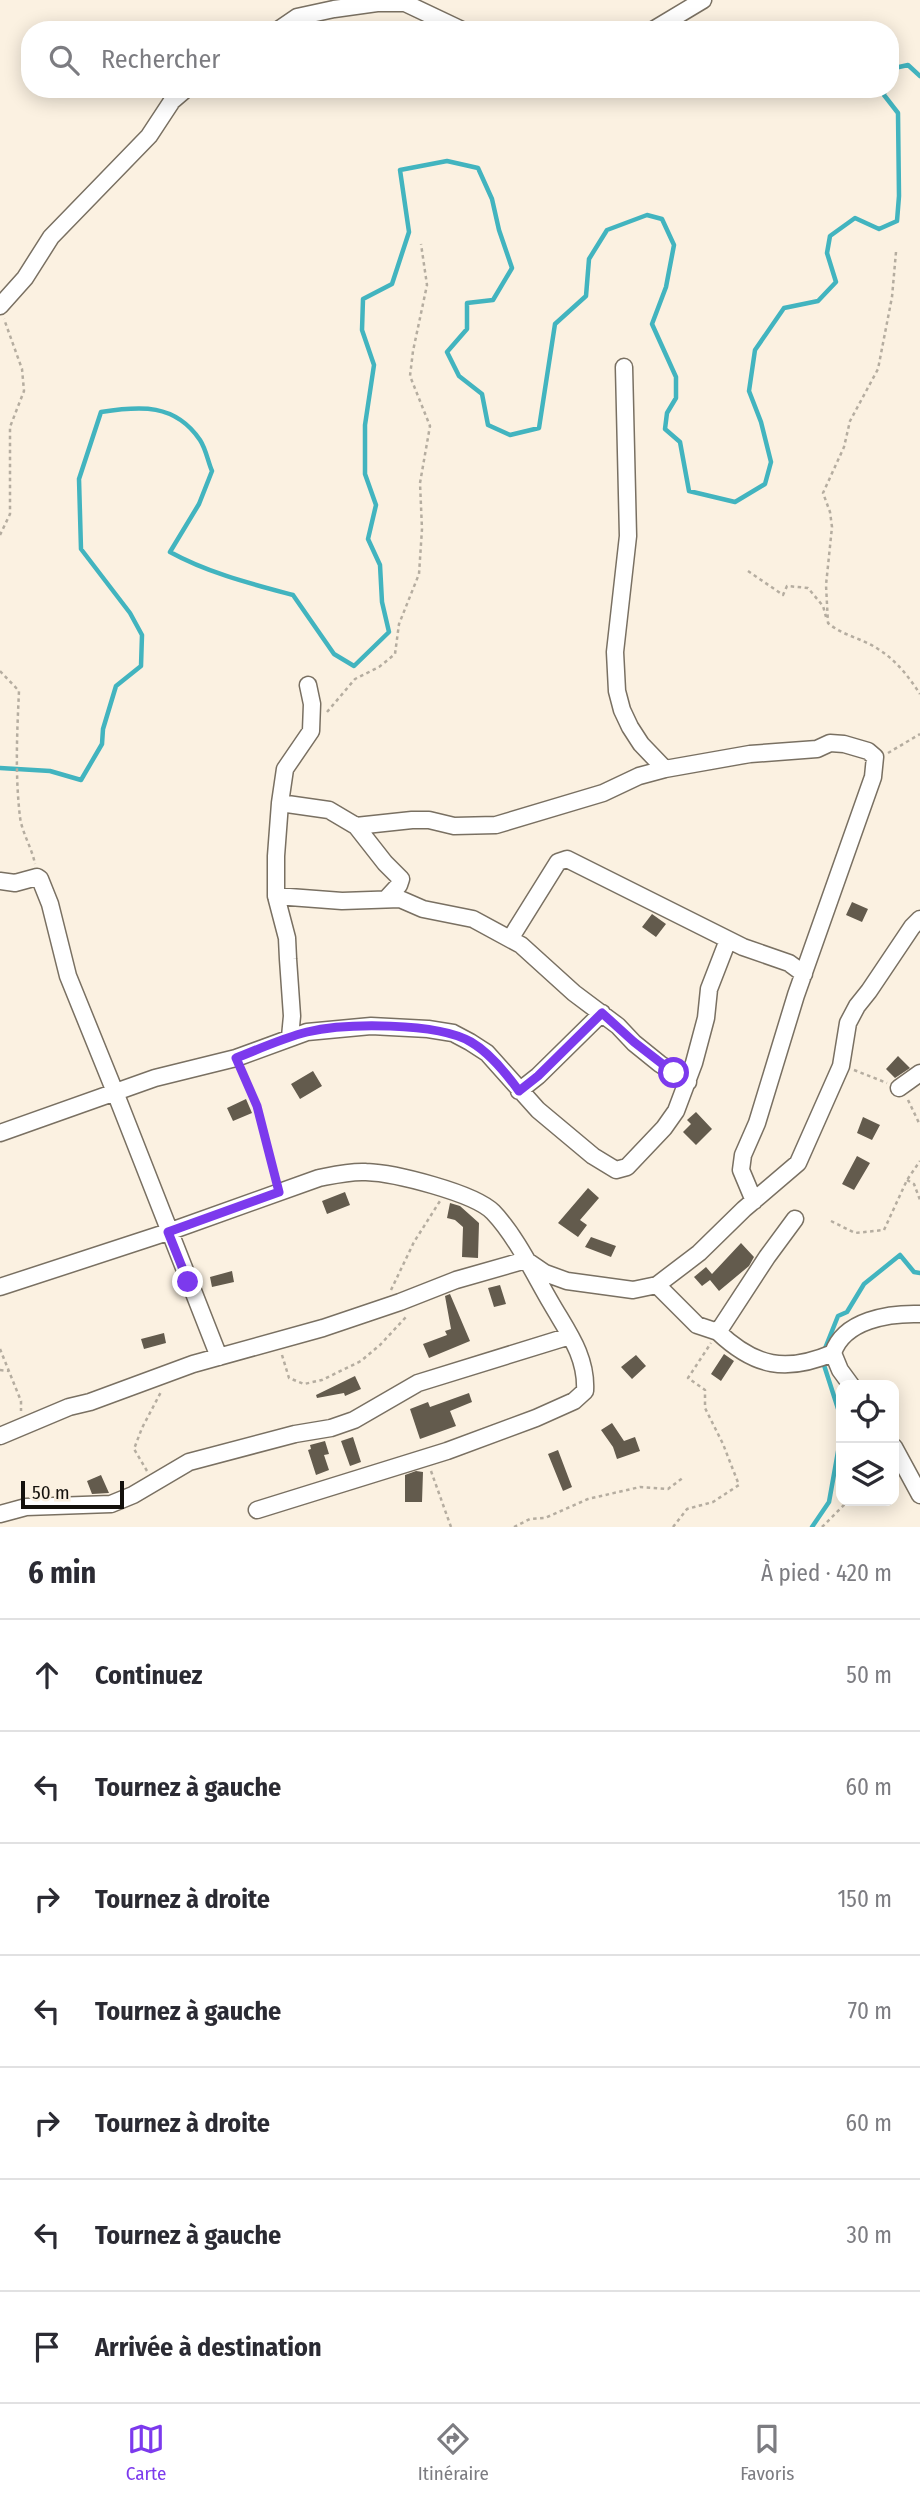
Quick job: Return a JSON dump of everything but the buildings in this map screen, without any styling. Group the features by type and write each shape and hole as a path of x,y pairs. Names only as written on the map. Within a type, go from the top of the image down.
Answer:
{"street":[{"path":"668,21 703,0"},
{"path":"291,21 297,17 322,12 391,3 405,4 442,21"},
{"path":"1,305 25,278 51,237 149,136 176,98"},
{"path":"624,367 628,536 615,652 617,691 630,727 641,744 665,769"},
{"path":"290,1038 292,1016 287,938 276,895 280,803 285,769 311,731 312,704 308,685"},
{"path":"356,826 412,820 429,820 454,827 496,825 603,793 639,776 665,769 750,754 817,749 830,743 868,751 876,757 873,777 804,974 757,1123 743,1155 741,1170 754,1201"},
{"path":"280,803 329,810 356,826 401,879 387,898"},
{"path":"510,939 558,862 567,859 728,940 789,963 804,974"},
{"path":"0,881 15,883 37,877 40,879 50,904 68,976 84,1010 102,1063 219,1357"},
{"path":"276,895 342,901 400,899 423,909 473,919 521,945 573,993 602,1013 660,1064 688,1082"},
{"path":"526,1260 545,1273 567,1281 632,1290 657,1285 698,1253 798,1163 841,1066 848,1023 912,926 920,919"},
{"path":"0,1133 155,1078 236,1058 307,1032 371,1026 428,1029 453,1033 487,1054 538,1110 593,1156 616,1170 627,1167 664,1128 676,1111 688,1082 706,1018 709,989 728,940"},
{"path":"519,1091 602,1013"},
{"path":"899,1088 920,1073"},
{"path":"0,1287 168,1232 319,1178 366,1172 390,1175 448,1190 492,1211 526,1260 580,1353 586,1375 585,1391 575,1401 536,1419 427,1458 257,1510"},
{"path":"718,1332 795,1219"},
{"path":"0,1436 68,1407 90,1402 162,1375 278,1341 382,1308 456,1280 526,1260"},
{"path":"657,1285 697,1325 718,1332 727,1341 763,1363 809,1362 833,1353"},
{"path":"847,1380 833,1353 837,1340 859,1325 881,1316 920,1314"},
{"path":"0,1514 26,1507 111,1504 189,1462 295,1434 331,1428 354,1420 418,1383 570,1336"},
{"path":"899,1456 920,1494"}],"path":[{"path":"311,731 355,679 379,667 395,654 400,624 419,574 422,529 420,483 430,426 410,376 427,285 421,244"},
{"path":"828,624 826,585 832,527 823,493 844,447 850,421 878,369 892,297 896,252"},
{"path":"0,535 10,514 10,427 24,391 22,369 1,305"},
{"path":"748,571 783,594 788,586 808,588 823,606 828,624 837,631 877,648 897,663 920,694"},
{"path":"0,671 19,691 16,768 20,821 32,850 37,877"},
{"path":"876,757 895,750 920,734"},
{"path":"236,1058 257,1106 279,1192"},
{"path":"831,1221 855,1233 884,1230 907,1180 920,1161"},
{"path":"907,1180 914,1184 920,1200"},
{"path":"382,1308 414,1242 448,1190"},
{"path":"278,1341 289,1378 304,1384 322,1380 361,1361 409,1314"},
{"path":"673,1527 687,1509 713,1502 738,1485 723,1444 705,1408 705,1390 688,1378 718,1332"},
{"path":"0,1349 21,1401 21,1427"},
{"path":"0,1370 9,1371"},
{"path":"155,1482 134,1450 142,1428 159,1398 163,1387 162,1375"},
{"path":"427,1458 451,1527"},
{"path":"514,1527 530,1519 545,1518 588,1499 640,1487 668,1489 684,1478"},
{"path":"821,1527 843,1506"}],"waterway":[{"path":"899,67 908,65 920,76"},
{"path":"0,768 50,771 81,780 102,744 103,729 116,686 141,666 142,635 130,613 81,549 79,479 101,412 143,408 168,413 190,428 202,444 212,471 199,504 170,552 215,572 293,595 334,654 354,666 389,632 382,602 380,565 368,539 376,505 365,474 365,425 374,365 362,330 363,299 392,284 409,232 400,170 447,161 478,168 492,199 512,268 493,300 467,303 467,329 447,352 459,376 482,394 488,425 510,435 539,428 555,324 586,296 589,259 607,230 647,215 662,219 674,245 666,287 652,324 676,377 676,398 667,413 665,429 680,442 689,491 735,502 765,484 771,462 761,422 749,391 755,350 784,308 818,301 836,282 827,253 830,236 855,218 879,229 897,221 898,113 886,98"},
{"path":"824,1351 838,1316 847,1312 864,1284 900,1255 914,1272 920,1273"},
{"path":"823,1362 836,1402"},
{"path":"812,1527 829,1502 840,1443"}],"route":[{"path":"188,1282 168,1232 279,1192 257,1106 236,1058 307,1032 371,1026 428,1029 453,1033 470,1042 495,1062 519,1091 602,1013 674,1073"}]}
